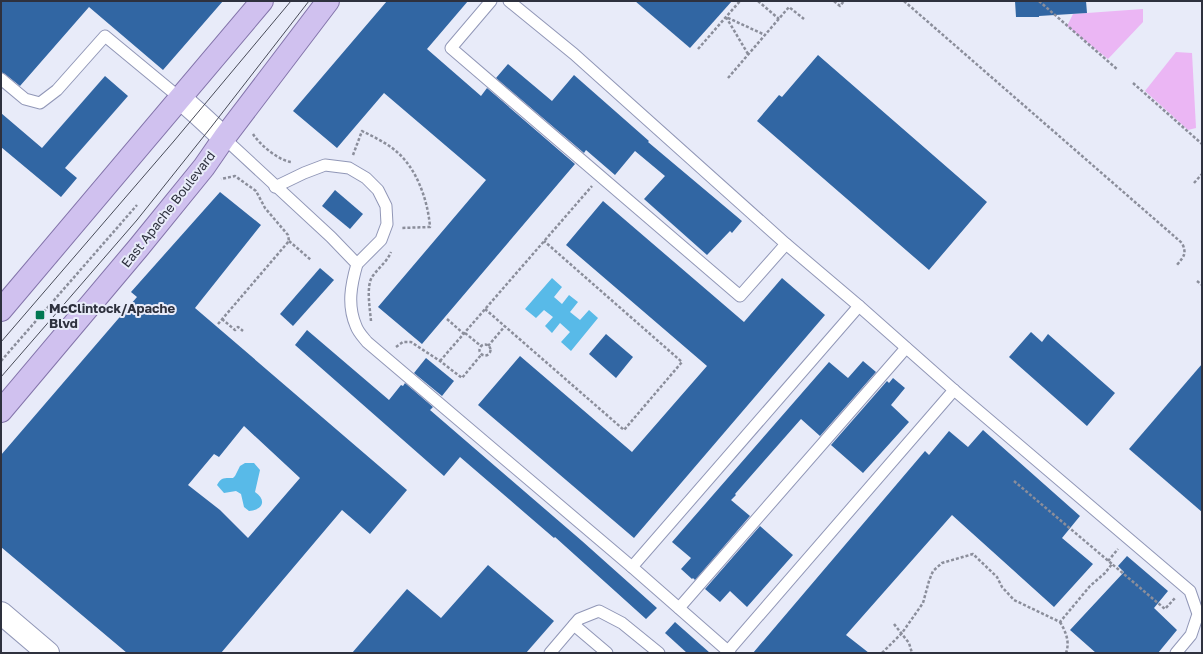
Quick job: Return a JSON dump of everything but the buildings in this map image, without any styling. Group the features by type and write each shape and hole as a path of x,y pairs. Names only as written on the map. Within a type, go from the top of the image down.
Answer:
{"main road":[{"path":"1,310 262,1"},
{"name":"East Apache Boulevard","path":"1,411 204,167 224,138 328,1"},
{"path":"180,98 224,138"},
{"path":"1,613 48,653"}],"lane":[{"path":"491,1 451,48 740,296 786,244"},
{"path":"508,1 574,54 786,244 954,390 1190,591 1198,614 1191,636 1176,653"},
{"path":"1,79 25,99 40,103 57,90 105,36 180,98"},
{"path":"224,138 358,264"},
{"path":"275,187 304,172 325,165 349,168 366,178 378,190 386,206 387,224 381,240 358,264 352,284 350,306 356,327 367,342 632,566 729,652 954,390"},
{"path":"632,566 859,306"},
{"path":"679,608 906,348"},
{"path":"550,653 579,619 599,611 622,623 659,653"},
{"path":"574,624 607,653"}],"path":[{"path":"698,49 740,1"},
{"path":"758,1 779,19"},
{"path":"834,1 840,6 844,1"},
{"path":"904,1 1182,243 1185,250 1184,256 1176,265 1178,266"},
{"path":"1039,1 1118,70"},
{"path":"728,78 789,7 804,19"},
{"path":"726,17 765,35"},
{"path":"726,17 748,54"},
{"path":"1133,83 1202,144"},
{"path":"1194,183 1202,174"},
{"path":"219,180 235,176 256,191 265,208 288,235 289,241 311,260"},
{"path":"440,361 600,176"},
{"path":"1,361 137,205"},
{"path":"218,324 289,241"},
{"path":"485,309 624,430 682,362 544,241"},
{"path":"1197,281 1202,285"},
{"path":"222,319 235,330 238,327 242,331"},
{"path":"447,319 481,346 488,346 505,326"},
{"path":"481,346 479,352 484,356 488,355 490,352 490,348 488,346"},
{"path":"1014,481 1165,609 1175,598 1179,603"},
{"path":"882,653 902,633 923,603 933,572 942,563 973,554 997,577 1002,587 1014,600 1060,622 1066,632 1068,648 1066,653"},
{"path":"1060,622 1090,586 1105,573 1112,564"},
{"path":"894,624 909,643 912,653"}],"shaded area":[{"path":"1143,9 1143,22 1108,59 1067,26 1073,14"},
{"path":"1176,52 1192,53 1196,128 1188,130 1145,91"}],"water":[{"path":"552,278 562,287 554,297 562,304 569,295 578,302 570,312 580,320 589,310 598,318 571,351 561,342 570,332 560,323 552,333 545,326 553,317 544,310 536,318 525,309"},
{"path":"245,463 254,463 260,470 255,492 261,498 262,504 258,509 249,511 244,507 241,494 236,491 224,493 217,485 222,479 233,478 240,466"}],"tram line":[{"path":"1,342 174,141 291,1"},
{"path":"1,377 137,220 309,1"}],"place":[{"name":"McClintock/Apache Blvd","path":"40,315"}]}
